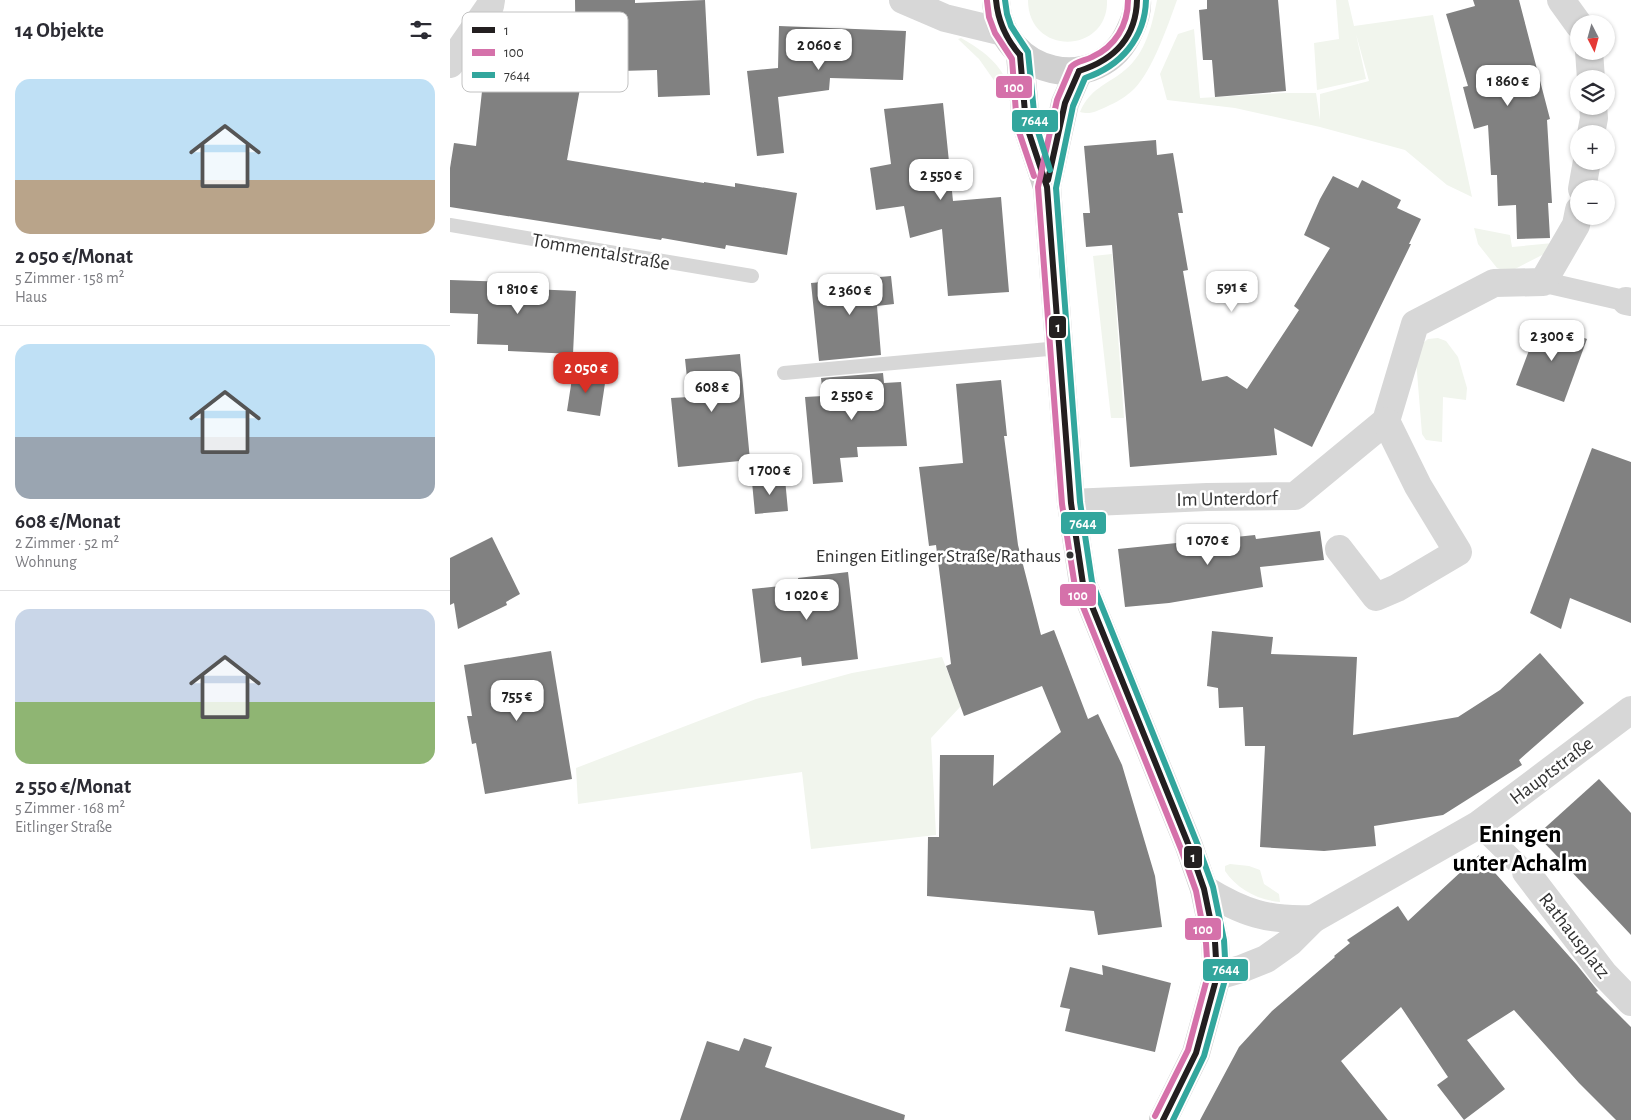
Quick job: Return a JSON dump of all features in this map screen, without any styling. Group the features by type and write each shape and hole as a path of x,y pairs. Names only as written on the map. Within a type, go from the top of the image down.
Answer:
{"main road":[{"path":"996,0 998,17 1003,32 1010,44 1020,54 1038,65 1056,71 1079,71 1098,64 1114,53 1127,38 1135,20 1137,0"},
{"path":"1020,54 1026,124 1047,187 1071,503 1083,584 1189,846 1204,889 1215,942 1217,976 1196,1053 1162,1120"},
{"path":"1047,187 1065,103 1079,71"}],"street":[{"path":"486,12 491,0"},
{"path":"903,0 944,18 1003,32"},
{"path":"1561,0 1572,15"},
{"path":"450,64 462,47"},
{"path":"1543,282 1576,225"},
{"path":"1339,549 1376,597 1397,588 1458,552 1418,486 1386,421 1415,324 1494,284 1543,282 1628,301"},
{"name":"Im Unterdorf","path":"1071,503 1207,497 1295,496 1386,421"},
{"name":"Hauptstraße","path":"1217,976 1266,959 1290,942 1314,919 1478,824 1631,710"},
{"name":"Rathausplatz","path":"1478,824 1526,872 1604,974 1631,1002"},
{"path":"1204,889 1227,903 1254,914 1281,919 1314,919"}],"lane":[{"name":"Tommentalstraße","path":"450,225 752,276"},
{"path":"784,373 1059,348"}],"shaded area":[{"path":"1028,0 1107,0 1104,18 1096,31 1083,39 1068,42 1054,39 1041,32 1031,19"},
{"path":"1157,0 1177,0 1159,46 1142,80 1125,97 1114,103 1093,112 1080,112 1094,92 1125,70 1138,55 1147,38"},
{"path":"1336,0 1348,0 1354,26 1433,15 1472,197 1447,185 1405,150 1320,127 1235,108 1167,100 1160,74 1178,34 1194,29 1200,98 1316,93 1320,120 1320,94 1369,81 1356,34 1366,79 1317,90 1314,43 1339,39"},
{"path":"961,38 979,49 993,61 1004,76 1012,96 1008,98 1005,96 979,59 958,39"},
{"path":"1474,228 1510,235 1512,247 1553,243 1548,252 1515,269 1503,270 1497,268 1478,244"},
{"path":"1112,254 1124,418 1111,418 1093,256"},
{"path":"1438,338 1446,341 1458,357 1467,388 1466,400 1443,397 1442,442 1426,440 1422,434 1416,360 1422,344 1428,339"},
{"path":"942,657 961,706 931,738 936,835 811,849 802,772 578,804 576,768 756,699 852,673"},
{"path":"1230,864 1249,866 1260,870 1264,884 1279,894 1280,902 1264,899 1242,888 1225,871 1225,866"}],"building":[{"path":"575,0 635,0 635,3 705,0 710,95 658,97 657,70 628,71 628,12 575,12"},
{"path":"1207,0 1278,0 1286,91 1215,97 1212,60 1203,60 1199,10 1207,9"},
{"path":"1473,0 1519,0 1550,119 1547,120 1552,203 1548,203 1550,238 1517,239 1516,205 1498,206 1497,175 1491,175 1488,125 1474,129 1463,87 1468,86 1446,14 1475,6"},
{"path":"779,26 906,31 903,80 830,78 829,90 778,97 784,153 757,156 747,71 778,68"},
{"path":"482,92 579,92 567,160 704,183 735,187 735,183 797,193 787,255 726,245 725,249 662,238 661,240 450,207 450,168 454,143 476,146"},
{"path":"943,103 953,201 1001,197 1009,292 948,296 942,229 910,238 904,206 876,210 870,168 891,164 884,109"},
{"path":"1156,140 1157,155 1173,153 1183,213 1178,213 1188,270 1183,271 1202,381 1227,376 1247,389 1299,310 1294,306 1330,248 1304,235 1320,199 1333,176 1358,188 1362,180 1401,200 1397,208 1421,219 1409,244 1411,244 1312,447 1274,428 1277,455 1130,467 1112,245 1086,247 1083,213 1090,213 1084,146"},
{"path":"891,276 894,304 877,306 881,355 819,361 811,283"},
{"path":"450,280 511,282 511,288 576,291 573,354 508,351 508,345 477,344 478,314 450,313"},
{"path":"1540,321 1587,339 1564,402 1516,385"},
{"path":"740,354 750,460 678,467 671,398 689,397 685,359"},
{"path":"573,372 606,377 600,416 567,411"},
{"path":"883,373 884,383 901,382 907,446 857,447 858,457 840,458 843,482 813,484 805,397 823,396 821,378"},
{"path":"1001,380 1007,436 1004,436 1018,545 1041,635 1054,630 1088,719 1098,714 1122,765 1155,876 1162,927 1098,935 1094,911 927,896 928,837 939,837 940,755 994,755 993,786 1061,732 1042,686 964,716 946,666 951,664 936,545 929,546 919,467 963,463 956,384"},
{"path":"1592,448 1631,462 1631,623 1570,598 1561,629 1530,613"},
{"path":"785,479 788,511 755,514 752,482"},
{"path":"1320,531 1324,560 1260,567 1263,587 1169,603 1125,607 1118,549 1255,535 1256,539"},
{"path":"492,537 520,594 506,602 507,605 458,629 454,603 450,605 450,558"},
{"path":"848,572 858,659 802,666 801,657 761,663 752,589 799,584 798,578"},
{"path":"1212,631 1273,637 1271,654 1357,657 1353,735 1458,717 1500,690 1540,653 1584,703 1519,760 1522,765 1443,815 1374,826 1376,846 1324,851 1260,847 1265,746 1245,746 1243,707 1219,708 1218,688 1207,686"},
{"path":"551,651 572,779 485,794 476,743 472,744 467,716 472,716 464,665"},
{"path":"1599,779 1631,813 1631,935 1537,835"},
{"path":"1479,855 1577,965 1598,991 1596,992 1631,1027 1631,1120 1616,1120 1579,1083 1514,1010 1467,1040 1505,1089 1464,1120 1437,1085 1448,1077 1401,1007 1341,1061 1388,1120 1200,1120 1239,1047 1272,1011 1350,943 1347,940 1398,906 1408,921"},
{"path":"1102,965 1171,983 1155,1052 1065,1031 1070,1009 1060,1007 1070,967 1103,975"},
{"path":"744,1038 772,1047 765,1067 905,1115 904,1120 680,1120 707,1041 739,1051"}],"transit line":[{"name":"1","path":"996,0 1004,30 1020,55"},
{"name":"7644","path":"1005,0 1011,26 1028,52 1035,122 1050,170"},
{"name":"100","path":"1128,0 1126,18 1119,34 1100,53 1075,63 1071,67 1057,100 1038,187 1062,504 1075,587 1181,849 1196,891 1206,943 1208,975 1188,1050 1155,1116"},
{"name":"1","path":"1079,71 1103,61 1121,46 1132,26 1136,14 1137,0"},
{"name":"7644","path":"1146,0 1145,14 1141,27 1129,49 1110,66 1085,78 1073,106 1056,188 1080,502 1092,582 1197,843 1213,887 1224,940 1226,976 1204,1056 1173,1120"},
{"name":"100","path":"987,1 989,17 995,33 1012,59 1017,126 1034,176"},
{"name":"1","path":"1020,55 1026,124 1047,187 1071,503 1083,584 1189,846 1204,889 1215,942 1217,976 1196,1053 1163,1120"},
{"name":"1","path":"1048,180 1065,103 1079,71"}],"place":[{"name":"Eningen Eitlinger Straße/Rathaus","path":"1070,555"}],"district":[{"name":"Eningen unter Achalm","path":"1520,848"}]}
